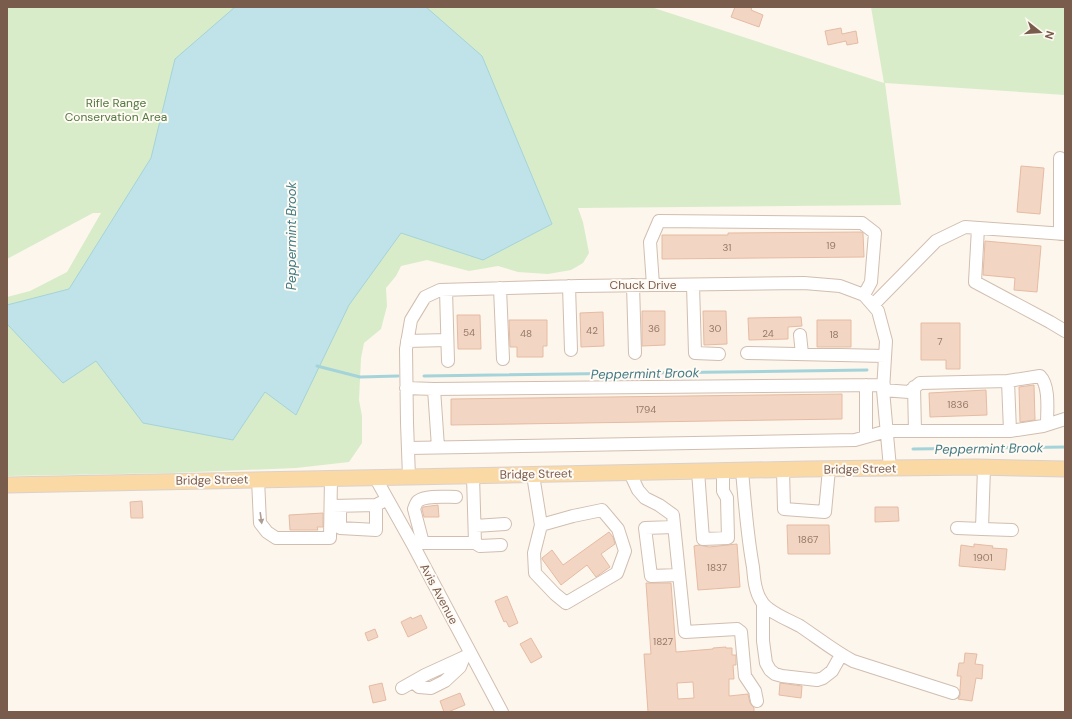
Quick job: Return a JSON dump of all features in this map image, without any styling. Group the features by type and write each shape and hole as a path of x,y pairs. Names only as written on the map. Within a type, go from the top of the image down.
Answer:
{"main road":[{"name":"Bridge Street","path":"7,484 742,470 984,467 1065,469"}],"street":[{"path":"873,305 936,241 965,227 1062,234 1060,158"},
{"path":"653,285 650,242 659,221 862,223 874,233 871,282 864,295"},
{"path":"978,228 976,282 1065,331"},
{"name":"Chuck Drive","path":"409,477 406,349 411,320 425,298 440,290 570,286 804,283 840,286 864,295 878,311 886,341 884,388 890,468"},
{"path":"633,285 635,353"},
{"path":"693,285 695,353 719,354"},
{"path":"570,286 571,350"},
{"path":"500,288 503,359"},
{"path":"446,290 448,361"},
{"path":"800,335 802,354"},
{"path":"407,341 447,340"},
{"path":"747,353 886,356"},
{"path":"406,388 866,385 909,392 920,383 1008,380 1040,376 1046,386 1047,424"},
{"path":"1008,380 1010,430"},
{"path":"866,385 866,437"},
{"path":"914,387 915,431"},
{"path":"434,389 438,448"},
{"path":"408,448 855,440 887,430 1010,430 1047,424 1065,419"},
{"path":"982,529 984,467"},
{"path":"783,470 784,509 825,512 829,469"},
{"path":"742,470 751,556 758,596 763,604 769,610 791,620 841,655 864,665 953,693"},
{"path":"698,471 703,539 728,538 727,498 723,491 723,471"},
{"path":"630,473 638,490 645,498 659,505 673,515 685,632 737,629 741,632 745,676 755,691 757,701"},
{"path":"533,474 541,525 534,553 536,573 555,594 566,603 617,573 625,551 618,529 602,510 541,525"},
{"path":"473,476 475,543"},
{"name":"Avis Avenue","path":"375,477 382,503 417,543 468,655 502,712"},
{"path":"331,478 335,506 340,528 376,530 382,503 335,506"},
{"path":"258,479 260,523 267,532 276,538 330,538 335,506"},
{"path":"456,497 424,498 419,500 414,509 417,543 475,543 480,546 500,545"},
{"path":"475,526 505,524"},
{"path":"674,527 645,528 651,576 678,575"},
{"path":"956,528 1012,530"},
{"path":"763,604 763,641 766,663 770,670 775,674 816,680 823,678 832,671 841,655"},
{"path":"402,688 468,655"}],"green space":[{"name":"Rifle Range Conservation Area","path":"7,7 651,7 884,83 871,7 1065,7 1065,95 885,83 901,205 578,208 583,222 589,253 583,263 571,270 548,274 518,272 498,266 469,271 427,260 401,266 396,276 386,288 387,306 381,329 364,343 361,358 359,400 362,416 362,443 349,462 296,468 171,473 7,476 7,297 30,291 67,272 101,213 93,213 7,259"}],"water":[{"path":"235,7 426,7 482,56 552,224 483,260 401,233 349,305 296,415 265,392 233,440 143,423 96,361 63,383 7,324 7,305 69,289 151,158 175,59"}],"building":[{"path":"735,7 752,7 751,10 763,15 759,27 731,17"},
{"path":"841,28 842,34 856,31 858,43 847,45 846,41 828,45 825,31"},
{"path":"1021,166 1044,168 1040,214 1017,212"},
{"path":"863,233 864,257 662,259 662,235"},
{"path":"985,241 1041,246 1037,292 1014,290 1015,278 983,275"},
{"path":"642,311 665,311 665,345 642,346"},
{"path":"703,311 726,311 727,344 704,345"},
{"path":"603,312 604,346 581,347 580,313"},
{"path":"457,315 480,315 481,349 458,349"},
{"path":"801,317 802,326 788,327 788,339 749,340 748,318"},
{"path":"509,320 547,320 547,346 543,346 543,357 517,357 517,347 510,347"},
{"path":"817,320 851,320 851,347 817,347"},
{"path":"921,323 960,323 960,369 946,369 946,360 921,360"},
{"path":"1034,385 1035,420 1020,422 1019,387"},
{"path":"986,390 987,415 930,417 929,393"},
{"path":"842,394 842,419 451,425 451,399"},
{"path":"142,501 143,518 131,518 130,502"},
{"path":"438,505 439,517 424,517 423,507"},
{"path":"875,507 898,507 899,521 875,522"},
{"path":"323,513 323,527 317,527 318,530 290,530 289,515"},
{"path":"787,525 829,525 830,554 788,554"},
{"path":"609,532 613,537 615,544 601,554 610,567 596,577 587,565 561,585 542,559 552,550 563,565"},
{"path":"737,544 740,587 698,590 694,546 699,545 709,547"},
{"path":"974,544 993,546 992,548 1007,549 1005,570 959,566 961,545 974,547"},
{"path":"646,583 671,583 676,652 726,647 732,648 732,655 736,655 736,665 733,665 734,679 729,679 729,696 748,694 750,703 754,708 754,712 648,712 644,654 651,654","holes":["693,682 694,698 678,699 677,683"]},
{"path":"507,596 518,623 509,627 506,621 504,622 495,601"},
{"path":"421,615 427,628 408,637 401,622 411,617 412,619"},
{"path":"375,629 378,637 368,641 365,633"},
{"path":"531,638 542,657 531,663 520,644"},
{"path":"965,653 977,654 975,664 983,665 982,679 976,678 972,701 958,699 960,695 961,676 957,676 959,663 964,663"},
{"path":"382,683 386,700 373,703 369,686"},
{"path":"780,683 802,686 801,698 779,695"},
{"path":"460,693 465,705 448,712 444,712 440,701"}],"waterway":[{"name":"Peppermint Brook","path":"317,366 360,377 398,376"},
{"name":"Peppermint Brook","path":"424,376 867,370"},
{"name":"Peppermint Brook","path":"913,449 1065,447"}]}
